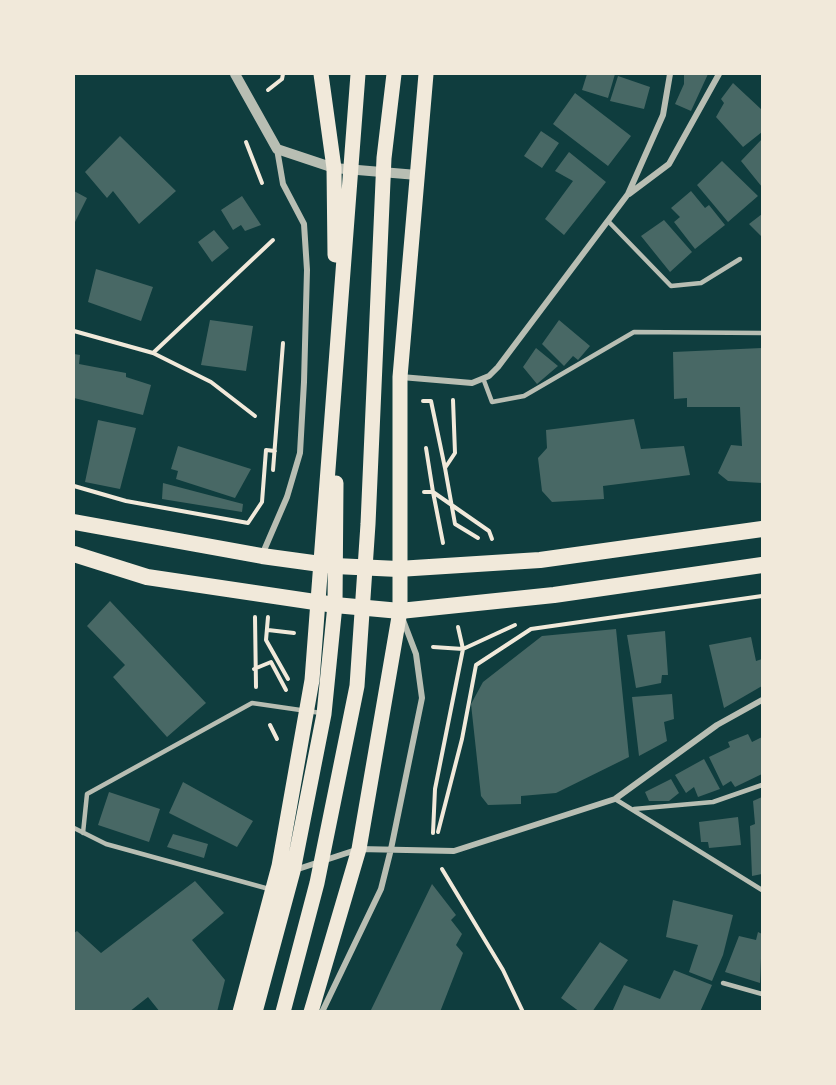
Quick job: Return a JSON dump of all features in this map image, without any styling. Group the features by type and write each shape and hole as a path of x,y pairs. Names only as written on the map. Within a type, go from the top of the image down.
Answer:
{"highway":[{"path":"74,522 262,556 335,566 398,569 540,560 762,529"},
{"path":"74,554 147,577 335,605 400,610 554,595 762,565"}],"main road":[{"path":"255,1011 293,871 324,714 335,605 334,168 321,74"},
{"path":"240,1011 279,866 312,680 358,74"},
{"path":"283,1011 317,883 357,687 368,524 384,158 394,74"},
{"path":"311,1011 359,849 400,610 398,569 400,377 426,74"}],"street":[{"path":"236,74 277,149 283,184 304,224 307,270 300,453 287,497 262,556"},
{"path":"400,377 472,383 498,367 628,194 663,116 670,74"},
{"path":"628,194 669,164 719,74"},
{"path":"277,149 334,168 417,175"},
{"path":"321,1011 381,889 422,698 416,654 400,610"},
{"path":"293,871 359,849 454,850 615,799 717,725 762,700"}],"lane":[{"path":"608,221 671,286 701,282 740,259"},
{"path":"483,378 492,402 524,396 634,332 762,333"},
{"path":"83,833 87,794 252,703 324,714"},
{"path":"633,809 713,802 762,785"},
{"path":"615,799 762,890"},
{"path":"74,828 106,844 286,894"},
{"path":"723,983 762,994"}],"path":[{"path":"153,353 273,240"},
{"path":"74,331 153,353 211,382 255,416"},
{"path":"74,486 126,501 248,523 262,502 266,450 275,451 284,341"},
{"path":"445,468 455,453 452,381"},
{"path":"418,401 431,401 455,524 482,541 498,539"},
{"path":"426,447 433,492 489,531 492,540"},
{"path":"433,850 462,739 476,665 531,629 762,596"},
{"path":"244,615 256,617 254,680 282,748"},
{"path":"523,1011 503,970 447,879 433,850 435,789 463,650 523,621 531,629"},
{"path":"254,669 270,662 289,695"}],"building":[{"path":"587,74 615,74 608,98 582,90"},
{"path":"684,74 708,74 691,111 675,104 684,84"},
{"path":"618,76 650,87 644,109 610,101"},
{"path":"733,83 762,110 762,132 743,147 716,117 724,103 721,99"},
{"path":"575,93 631,136 608,166 553,124"},
{"path":"541,131 559,143 542,168 524,156"},
{"path":"120,136 176,191 139,224 113,191 107,198 85,172"},
{"path":"762,139 762,187 741,161"},
{"path":"569,152 606,182 564,235 545,219 573,181 555,171"},
{"path":"722,161 758,196 728,222 697,185"},
{"path":"74,191 87,198 74,224"},
{"path":"691,191 705,208 709,205 725,225 695,249 674,222 680,217 671,208"},
{"path":"242,196 261,225 245,231 241,225 233,230 221,210"},
{"path":"762,214 762,237 749,224"},
{"path":"664,220 692,252 670,272 641,236"},
{"path":"214,230 229,248 212,262 198,242"},
{"path":"96,269 153,287 141,321 88,302"},
{"path":"210,320 253,326 246,371 201,365"},
{"path":"559,320 590,346 578,360 573,356 564,366 542,344"},
{"path":"536,348 558,366 537,384 523,367"},
{"path":"762,348 762,483 728,481 718,473 731,445 742,446 740,407 687,407 687,398 674,399 673,352"},
{"path":"74,354 80,355 79,364 126,373 126,377 151,385 143,415 74,398"},
{"path":"634,419 641,449 684,446 690,475 603,486 604,499 552,502 542,491 538,458 547,448 546,430"},
{"path":"98,420 136,428 120,489 85,482"},
{"path":"178,446 251,469 235,498 176,479 178,471 171,469"},
{"path":"163,483 243,504 242,512 162,499"},
{"path":"110,601 206,703 167,737 113,677 125,665 87,626"},
{"path":"616,629 629,757 556,793 521,796 521,804 488,805 481,796 471,704 483,682 542,636"},
{"path":"665,631 668,675 662,675 661,683 636,688 627,635"},
{"path":"751,637 756,661 762,659 762,686 724,708 709,645"},
{"path":"672,694 674,719 664,722 667,741 639,756 632,697"},
{"path":"748,734 752,742 762,737 762,774 735,787 731,781 723,786 709,757 730,747 728,742"},
{"path":"704,759 720,789 698,797 694,787 686,793 675,775"},
{"path":"671,779 679,793 669,801 649,801 645,792"},
{"path":"183,782 253,821 237,847 169,813"},
{"path":"109,792 160,809 149,842 98,825"},
{"path":"762,797 762,874 752,876 750,826 755,824 753,801"},
{"path":"738,817 741,845 709,848 708,842 701,842 699,822"},
{"path":"173,834 208,844 204,858 167,847"},
{"path":"195,881 224,913 192,940 225,980 217,1012 160,1012 148,997 129,1012 74,1012 74,933 77,931 101,953"},
{"path":"432,884 456,915 451,920 462,934 456,945 463,953 440,1012 370,1012"},
{"path":"673,900 733,915 723,955 712,981 689,972 698,945 666,937"},
{"path":"758,932 762,934 760,983 725,972 739,936 756,940"},
{"path":"600,942 628,960 592,1012 580,1012 561,998"},
{"path":"674,970 712,985 700,1012 612,1012 624,985 660,999"}]}
